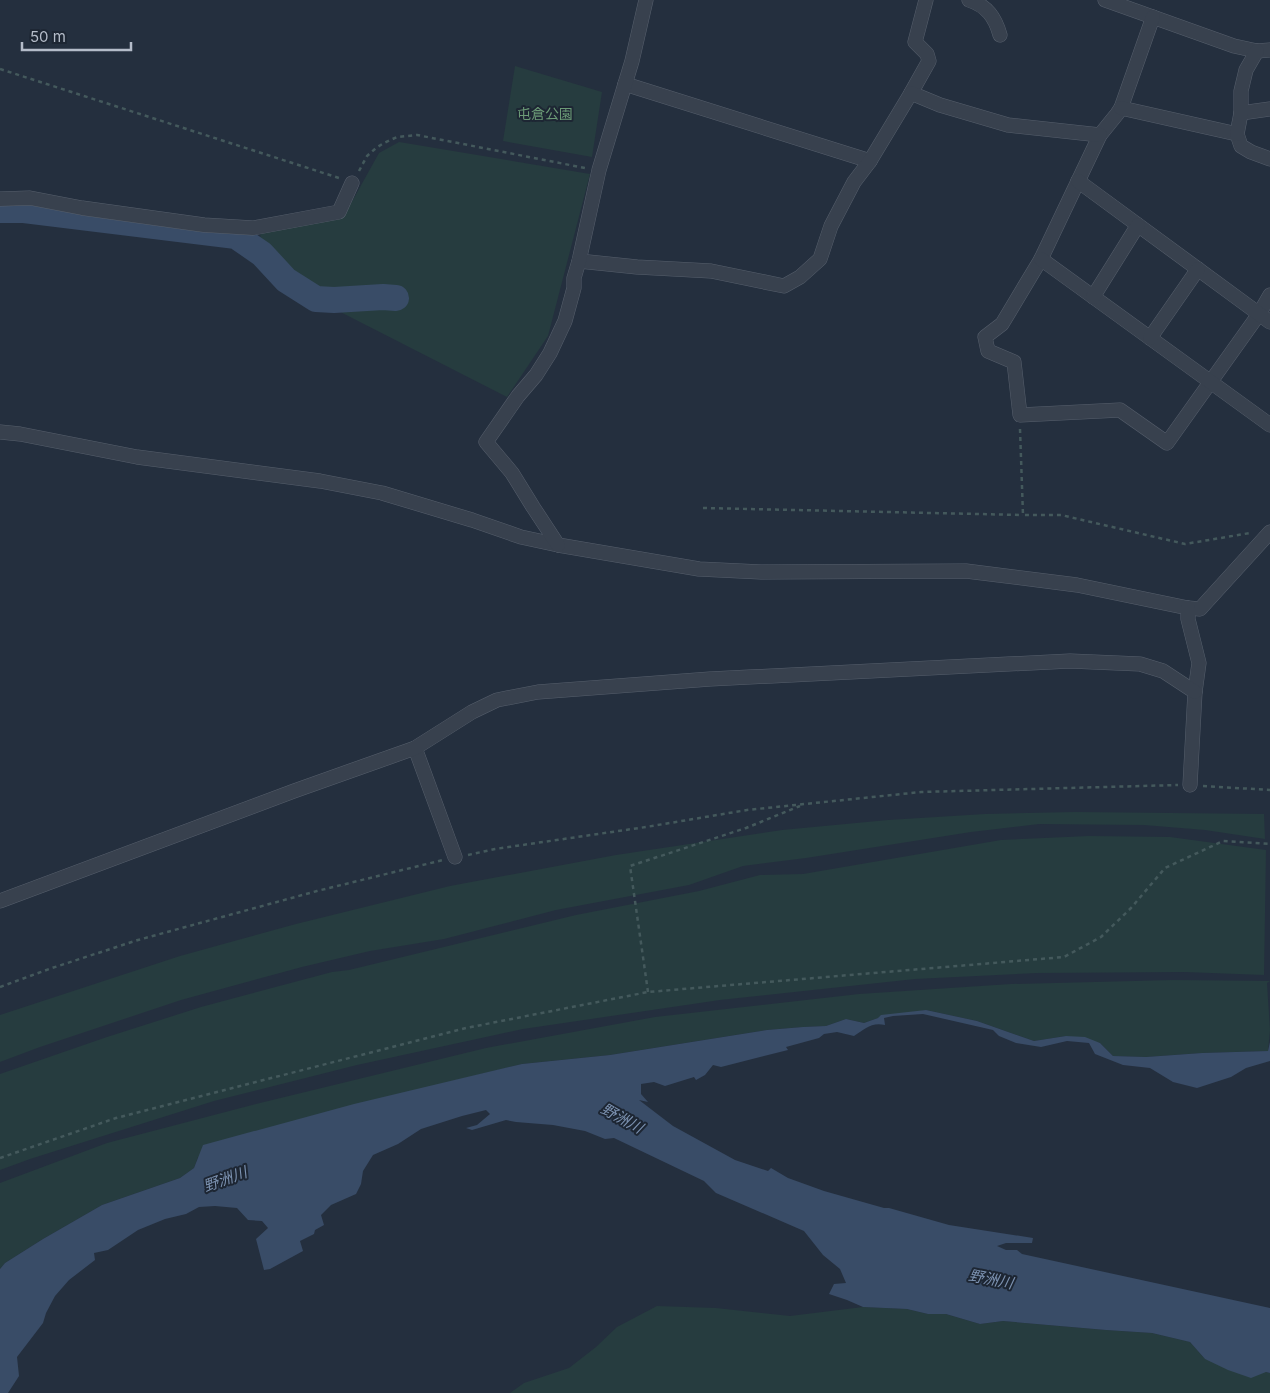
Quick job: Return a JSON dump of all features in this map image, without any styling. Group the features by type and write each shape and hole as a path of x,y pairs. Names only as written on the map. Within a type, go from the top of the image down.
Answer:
{"street":[{"path":"558,545 512,473 486,442 518,396 536,375 550,353 565,321 574,288 574,278 599,170 625,84 646,0"},
{"path":"579,261 637,267 711,271 784,286 800,277 820,259 831,226 854,182 870,161 929,61 927,54 915,42 926,0"},
{"path":"969,0 978,3 989,12 996,21 1000,35"},
{"path":"1105,0 1234,46 1263,50"},
{"path":"1153,18 1121,108 1100,135 1041,259 1002,324 984,337 988,351 1014,362 1020,416 1120,410 1167,443 1211,381 1264,318 1270,295"},
{"path":"1263,50 1246,70 1241,91 1241,113 1237,134 1241,146 1270,159"},
{"path":"625,84 870,161"},
{"path":"911,93 940,105 1008,125 1100,135"},
{"path":"1121,108 1237,134"},
{"path":"1241,113 1270,109"},
{"path":"1078,181 1264,318"},
{"path":"0,199 30,198 82,208 204,225 253,228 339,212 352,183"},
{"path":"1093,297 1138,225"},
{"path":"1041,259 1270,425"},
{"path":"1150,338 1198,269"},
{"path":"0,432 20,434 137,457 320,480 382,493 521,537 698,569 761,572 966,571 1077,585 1200,609 1270,532"},
{"path":"1188,608 1188,619 1199,663 1195,692 1190,785"},
{"path":"0,900 415,748 472,712 497,700 538,692 710,679 1070,661 1140,664 1163,671 1195,692"},
{"path":"415,748 455,857"}],"path":[{"path":"0,69 352,183 367,156 376,148 397,137 417,135 599,170"},
{"path":"1020,416 1023,515"},
{"path":"703,508 1061,515 1185,544 1251,533"},
{"path":"0,987 138,940 317,891 455,857 646,828 747,810 921,792 1190,785 1270,790"},
{"path":"648,992 630,866 746,828 804,804"},
{"path":"0,1158 116,1118 456,1030 648,992 1064,957 1101,937 1131,908 1166,868 1223,841 1270,844"}],"green space":[{"name":"屯倉公園","path":"515,66 602,92 592,157 503,141"},
{"path":"399,142 590,174 548,336 507,397 262,272 260,228 344,216 379,153"},
{"path":"1075,812 1264,814 1265,839 1205,830 1144,825 1039,824 971,832 743,866 689,885 556,910 444,939 370,951 302,967 181,1000 0,1062 0,1015 180,956 296,924 450,886 616,855 782,830 888,820 985,814"},
{"path":"1089,836 1170,837 1266,850 1264,975 1185,972 1037,973 915,979 720,1000 523,1029 357,1065 214,1101 0,1170 0,1074 201,1007 332,972 349,970 576,915 699,891 760,875 803,874 1001,840"},
{"path":"1173,980 1270,981 1267,983 1270,1030 1268,1051 1146,1057 1113,1056 1100,1043 1066,1036 1034,1041 977,1021 926,1010 878,1018 864,1023 846,1019 826,1026 767,1030 610,1055 522,1064 441,1084 198,1157 194,1168 180,1178 102,1205 43,1239 5,1263 0,1269 0,1183 107,1143 260,1103 486,1048 655,1017 859,994 1011,984"},
{"path":"657,1306 716,1308 790,1316 863,1307 907,1309 928,1314 946,1314 980,1324 1003,1321 1152,1333 1190,1342 1205,1359 1270,1373 1270,1393 510,1393 524,1383 569,1368 596,1347 617,1327"}],"water":[{"name":"野洲川","path":"926,1010 977,1021 1034,1041 1066,1036 1085,1037 1100,1043 1113,1056 1146,1057 1268,1051 1270,1042 1270,1061 1246,1068 1231,1077 1197,1088 1173,1082 1150,1068 1123,1065 1095,1054 1089,1043 1067,1041 1041,1047 1016,1043 999,1036 993,1030 923,1014 884,1018 885,1025 872,1025 854,1036 837,1032 824,1034 819,1038 786,1047 788,1050 721,1067 713,1065 705,1075 696,1080 694,1077 665,1086 654,1082 641,1084 641,1094 648,1102 639,1100 673,1126 735,1160 768,1171 771,1168 788,1178 824,1191 949,1225 1033,1238 1032,1243 1006,1243 997,1246 1006,1250 1017,1250 1022,1254 1270,1308 1270,1373 1266,1372 1251,1378 1205,1359 1190,1342 1152,1333 1003,1321 980,1324 946,1314 928,1314 907,1309 863,1307 829,1294 834,1284 846,1283 840,1269 823,1255 804,1231 716,1193 704,1181 614,1138 605,1139 585,1131 553,1125 506,1120 472,1130 466,1128 477,1125 490,1114 486,1110 421,1129 398,1144 373,1155 363,1171 361,1184 356,1194 331,1205 321,1215 324,1225 315,1230 314,1234 300,1241 303,1251 270,1269 264,1270 256,1239 268,1228 262,1221 248,1220 237,1208 215,1206 199,1207 186,1214 165,1219 138,1230 108,1250 94,1253 95,1260 69,1280 55,1296 43,1323 17,1357 19,1376 8,1393 0,1393 0,1269 5,1263 43,1239 102,1205 180,1178 194,1168 203,1145 354,1104 522,1064 610,1055 767,1030 826,1026 846,1019 864,1023 881,1015"}],"waterway":[{"path":"0,210 24,210 236,236 262,254 286,280 316,299 396,298"}]}
